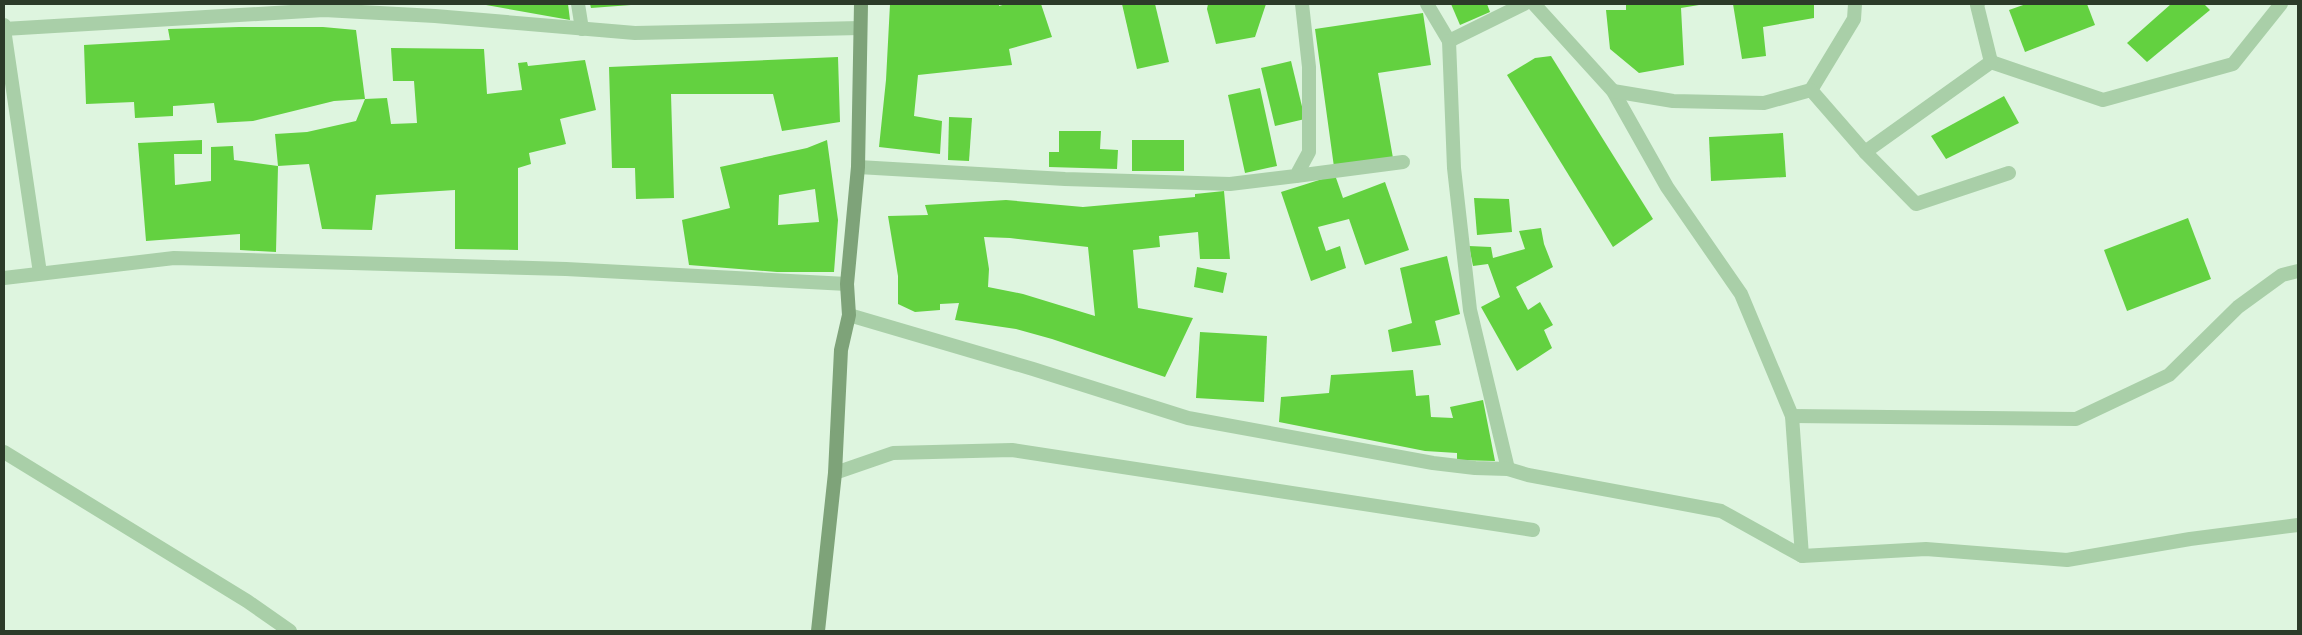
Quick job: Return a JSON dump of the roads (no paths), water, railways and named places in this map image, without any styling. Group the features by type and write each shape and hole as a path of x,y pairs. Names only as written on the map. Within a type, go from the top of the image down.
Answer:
{"main road":[{"path":"818,631 835,473 841,350 849,315 847,284 858,167 861,4"}],"street":[{"path":"578,4 582,29"},
{"path":"1296,176 1309,152 1309,67 1302,4"},
{"path":"1427,4 1448,41 1454,168 1470,310 1508,468"},
{"path":"1448,41 1524,4"},
{"path":"1534,4 1613,91 1667,187 1740,294 1792,416 1802,556"},
{"path":"1613,91 1673,101 1764,103 1811,90 1854,18 1855,4"},
{"path":"1978,4 1990,62"},
{"path":"1990,62 2103,100 2232,64 2281,4"},
{"path":"40,273 4,27 324,10 434,10 635,34 860,28"},
{"path":"1865,152 1990,62"},
{"path":"1811,90 1865,152 1916,204 2009,173"},
{"path":"858,167 1065,179 1230,184 1403,162"},
{"path":"4,278 174,258 557,269 847,284"},
{"path":"1792,416 2076,419 2169,375 2238,307 2282,275 2298,271"},
{"path":"849,315 1033,369 1188,418 1433,463 1475,468 1508,468 1528,475 1721,511 1802,556 1926,549 2067,560 2190,539 2298,525"},
{"path":"835,473 893,452 1012,450 1534,530"},
{"path":"4,452 247,601 290,631"}]}
